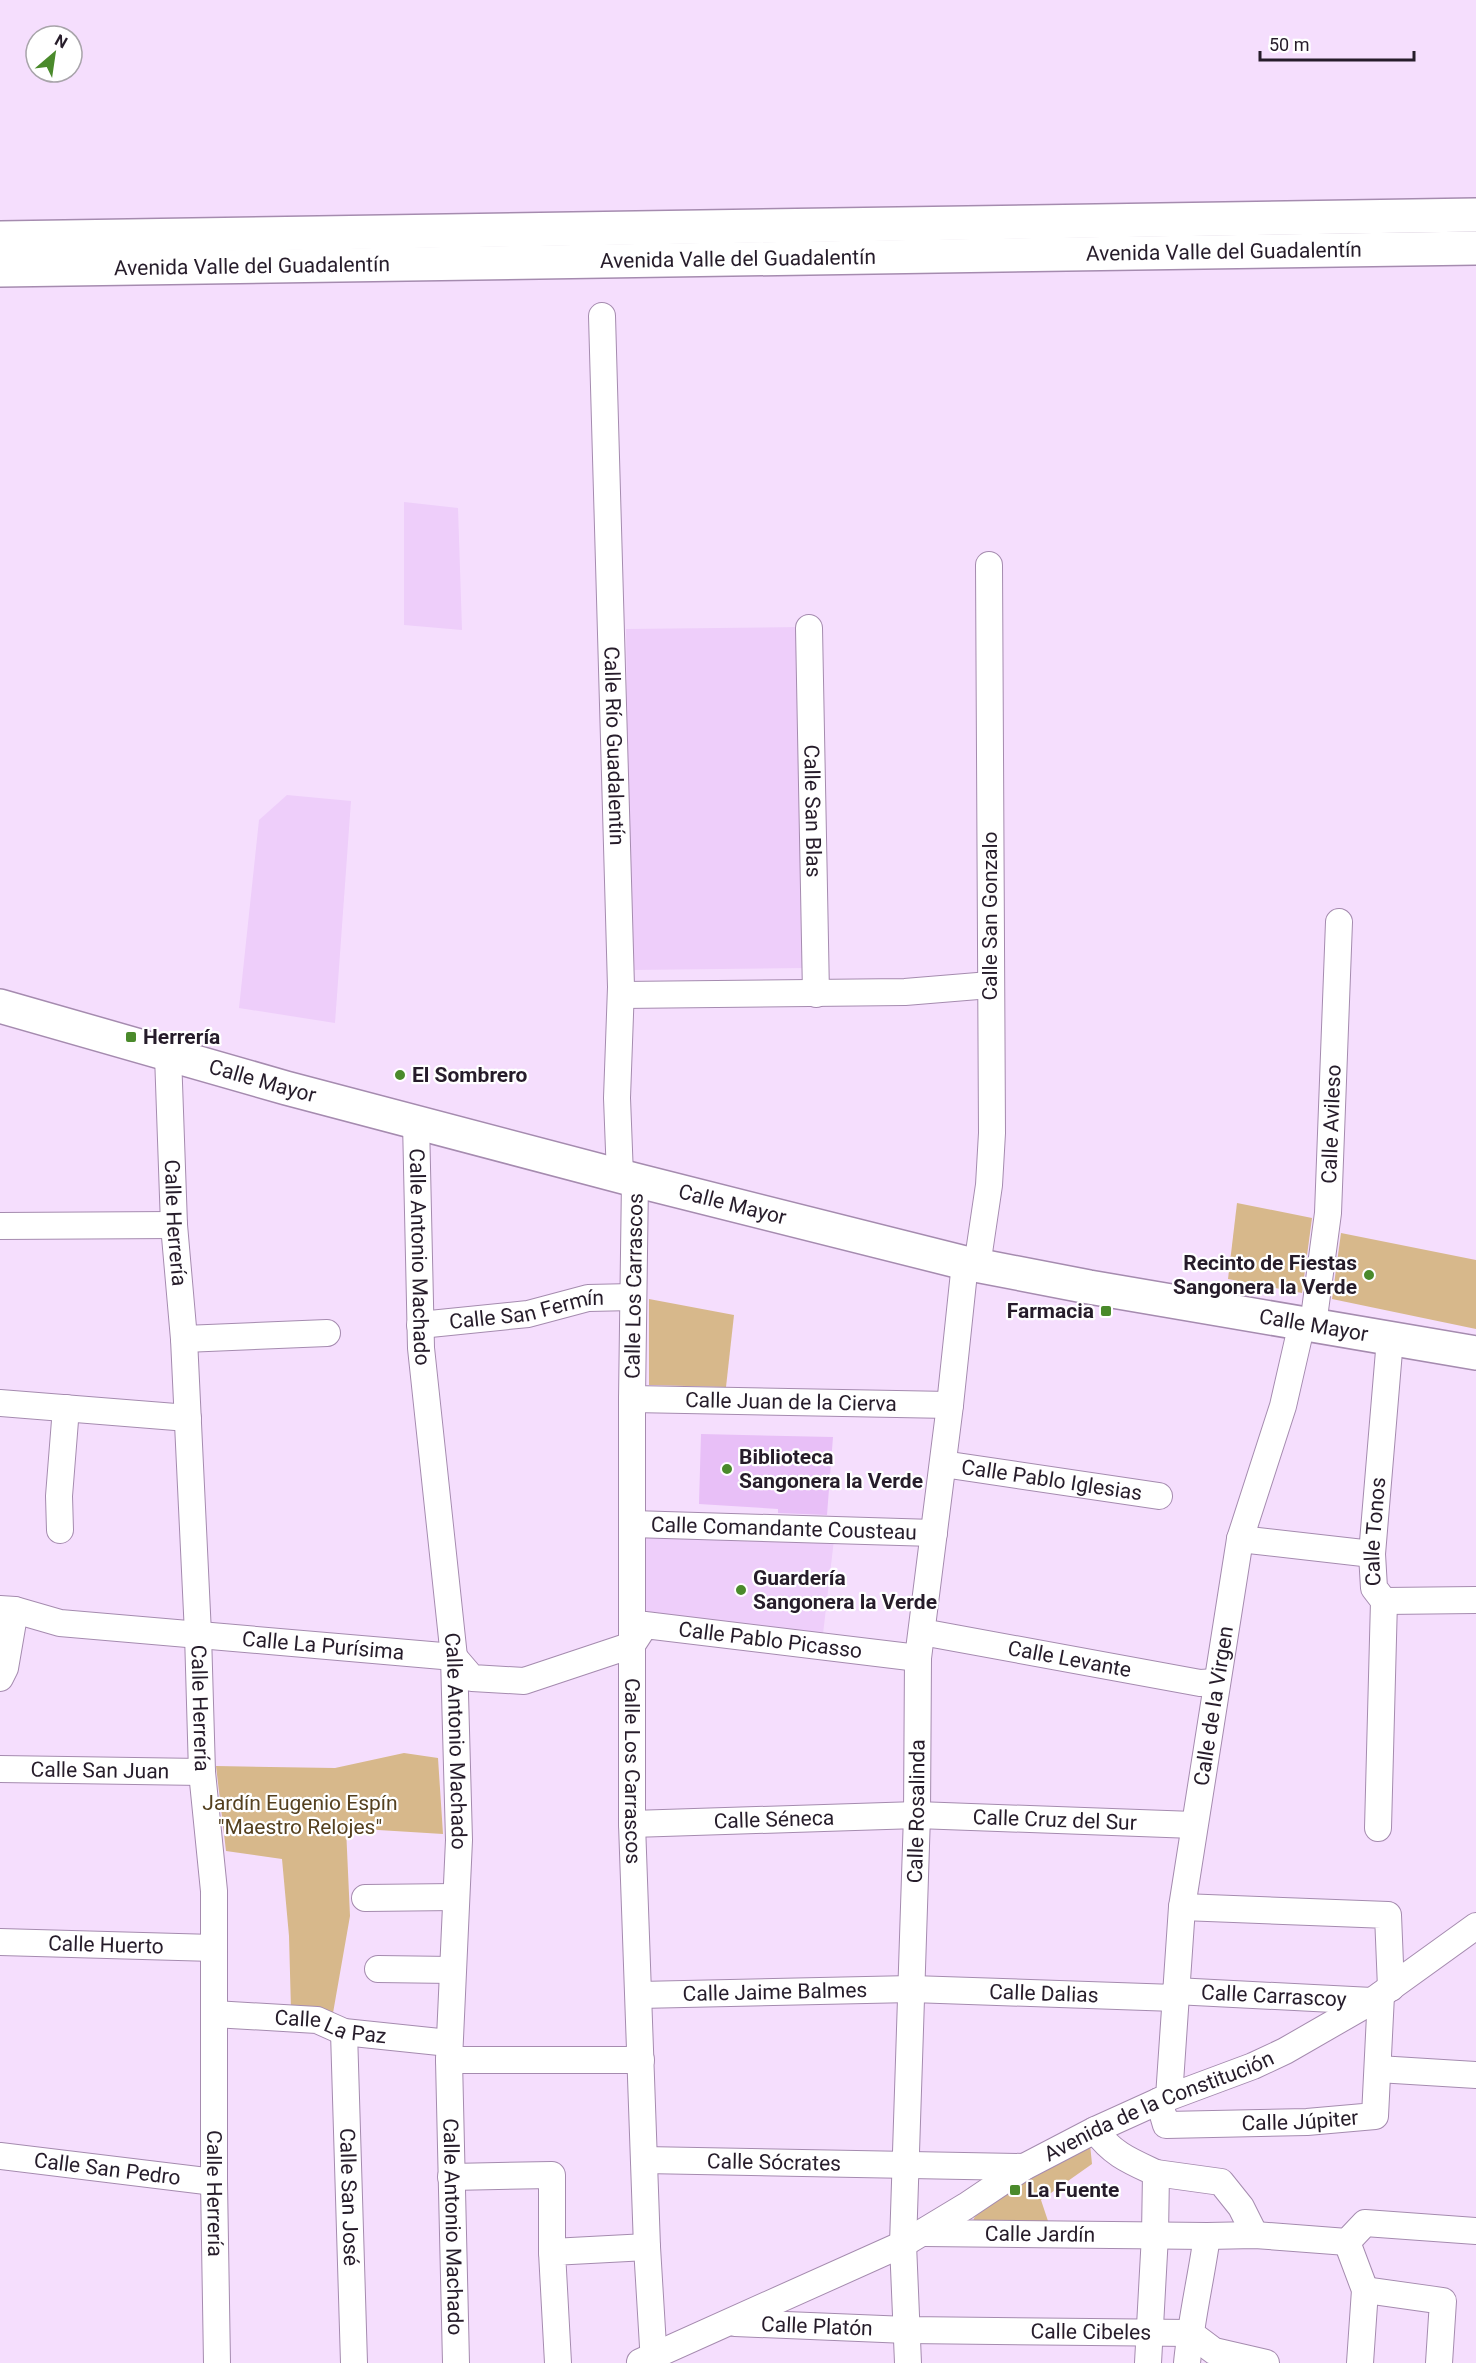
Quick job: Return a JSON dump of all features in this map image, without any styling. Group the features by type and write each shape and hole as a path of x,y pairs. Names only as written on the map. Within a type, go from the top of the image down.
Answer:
{"main road":[{"name":"Avenida Valle del Guadalentín","path":"0,238 1476,215"},
{"name":"Avenida Valle del Guadalentín","path":"0,270 1476,248"},
{"name":"Calle Mayor","path":"0,1006 168,1055 416,1122 627,1178 971,1264 1476,1353"}],"street":[{"name":"Calle Río Guadalentín","path":"602,316 621,995 617,1098 627,1178"},
{"name":"Calle San Gonzalo","path":"971,1264 989,1185 992,1133 989,565"},
{"name":"Calle San Blas","path":"808,628 816,994"},
{"name":"Calle Avileso","path":"1307,1324 1328,1213 1339,922"},
{"path":"621,995 905,992 990,985"},
{"name":"Calle Herrería","path":"168,1055 174,1225 188,1418 202,1772 214,1891 214,2181 217,2363"},
{"name":"Calle Antonio Machado","path":"416,1122 420,1325 454,1656 459,1840 449,2052 456,2363"},
{"name":"Calle Los Carrascos","path":"627,1178 633,1297 632,1824 644,2160 648,2361"},
{"path":"0,1226 174,1225"},
{"name":"Calle Rosalinda","path":"908,2363 907,2330 914,2238 905,2164 917,1815 918,1658 950,1405 971,1264"},
{"name":"Calle San Fermín","path":"420,1325 528,1314 588,1298 633,1297"},
{"name":"Calle de la Virgen","path":"1164,2099 1182,1907 1240,1539 1307,1324"},
{"path":"184,1339 327,1333"},
{"name":"Calle Tonos","path":"1378,1828 1384,1601 1374,1588 1372,1554 1390,1339"},
{"name":"Calle Juan de la Cierva","path":"632,1399 950,1405"},
{"path":"0,1403 188,1418"},
{"path":"60,1530 59,1496 66,1408"},
{"name":"Calle Pablo Iglesias","path":"943,1464 1159,1496"},
{"name":"Calle Comandante Cousteau","path":"632,1524 934,1533"},
{"path":"1240,1539 1372,1554"},
{"path":"1384,1601 1476,1600"},
{"path":"0,1678 5,1668 7,1610"},
{"name":"Calle La Purísima","path":"7,1610 60,1623 454,1656"},
{"name":"Calle Pablo Picasso","path":"632,1645 645,1625 918,1658"},
{"name":"Calle Levante","path":"922,1632 1200,1683 1216,1682"},
{"path":"454,1656 472,1678 524,1681 632,1645"},
{"name":"Calle San Juan","path":"0,1770 202,1772"},
{"name":"Calle Séneca","path":"632,1824 917,1815"},
{"name":"Calle Cruz del Sur","path":"917,1815 1194,1825"},
{"path":"364,1898 455,1897"},
{"name":"Calle Júpiter","path":"1164,2099 1166,2126 1307,2122 1375,2116 1381,1994 1388,1915 1182,1907"},
{"name":"Avenida de la Constitución","path":"648,2361 914,2238 1024,2167 1095,2130 1164,2099 1279,2055 1381,1994 1476,1926"},
{"name":"Calle Huerto","path":"0,1942 214,1948"},
{"path":"378,1969 452,1970"},
{"name":"Calle Dalias","path":"912,1989 1175,1994"},
{"name":"Calle Jaime Balmes","path":"639,1995 912,1989"},
{"name":"Calle Carrascoy","path":"1175,1994 1381,1994"},
{"name":"Calle La Paz","path":"214,2014 317,2020 344,2032 449,2052 640,2060"},
{"name":"Calle San José","path":"344,2032 354,2363"},
{"path":"1378,2069 1476,2075"},
{"path":"1095,2130 1105,2145 1118,2155 1156,2173 1221,2182 1241,2207 1255,2235"},
{"name":"Calle San Pedro","path":"0,2156 214,2181"},
{"name":"Calle Sócrates","path":"644,2160 1024,2167"},
{"path":"1148,2363 1156,2173"},
{"path":"451,2177 552,2175 552,2252 558,2363"},
{"path":"1360,2363 1365,2290 1347,2242 1365,2223 1476,2231"},
{"name":"Calle Jardín","path":"914,2238 1255,2235 1347,2242"},
{"path":"1187,2363 1190,2333 1208,2236"},
{"path":"552,2252 646,2247"},
{"path":"1365,2290 1443,2301 1439,2363"},
{"name":"Calle Platón","path":"729,2323 907,2330"},
{"name":"Calle Cibeles","path":"907,2330 1190,2333"},
{"path":"1190,2333 1214,2351 1266,2363"}],"shaded area":[{"path":"404,502 458,508 462,630 404,625"},
{"path":"800,627 805,968 631,970 626,629"},
{"path":"287,795 351,801 335,1023 239,1008 259,820"},
{"path":"632,1524 835,1531 823,1634 644,1614"}],"green space":[{"path":"1237,1203 1312,1218 1302,1293 1228,1279"},
{"path":"1341,1233 1476,1260 1476,1329 1332,1299"},
{"path":"649,1299 734,1315 726,1387 649,1385"},
{"name":"Jardín Eugenio Espín \"Maestro Relojes\"","path":"404,1753 438,1758 443,1834 346,1828 350,1916 333,2013 291,2010 289,1936 282,1859 226,1851 216,1766 335,1768"},
{"path":"1090,2144 1092,2164 1041,2200 1049,2224 973,2222 980,2210 1035,2172"}],"building":[{"path":"701,1434 833,1437 827,1515 778,1513 778,1509 699,1504"}],"place":[{"name":"Herrería","path":"131,1037"},
{"name":"El Sombrero","path":"400,1075"},
{"name":"Recinto de Fiestas Sangonera la Verde","path":"1369,1275"},
{"name":"Farmacia","path":"1106,1311"},
{"name":"Biblioteca Sangonera la Verde","path":"727,1469"},
{"name":"Guardería Sangonera la Verde","path":"741,1590"},
{"name":"La Fuente","path":"1015,2190"}]}
